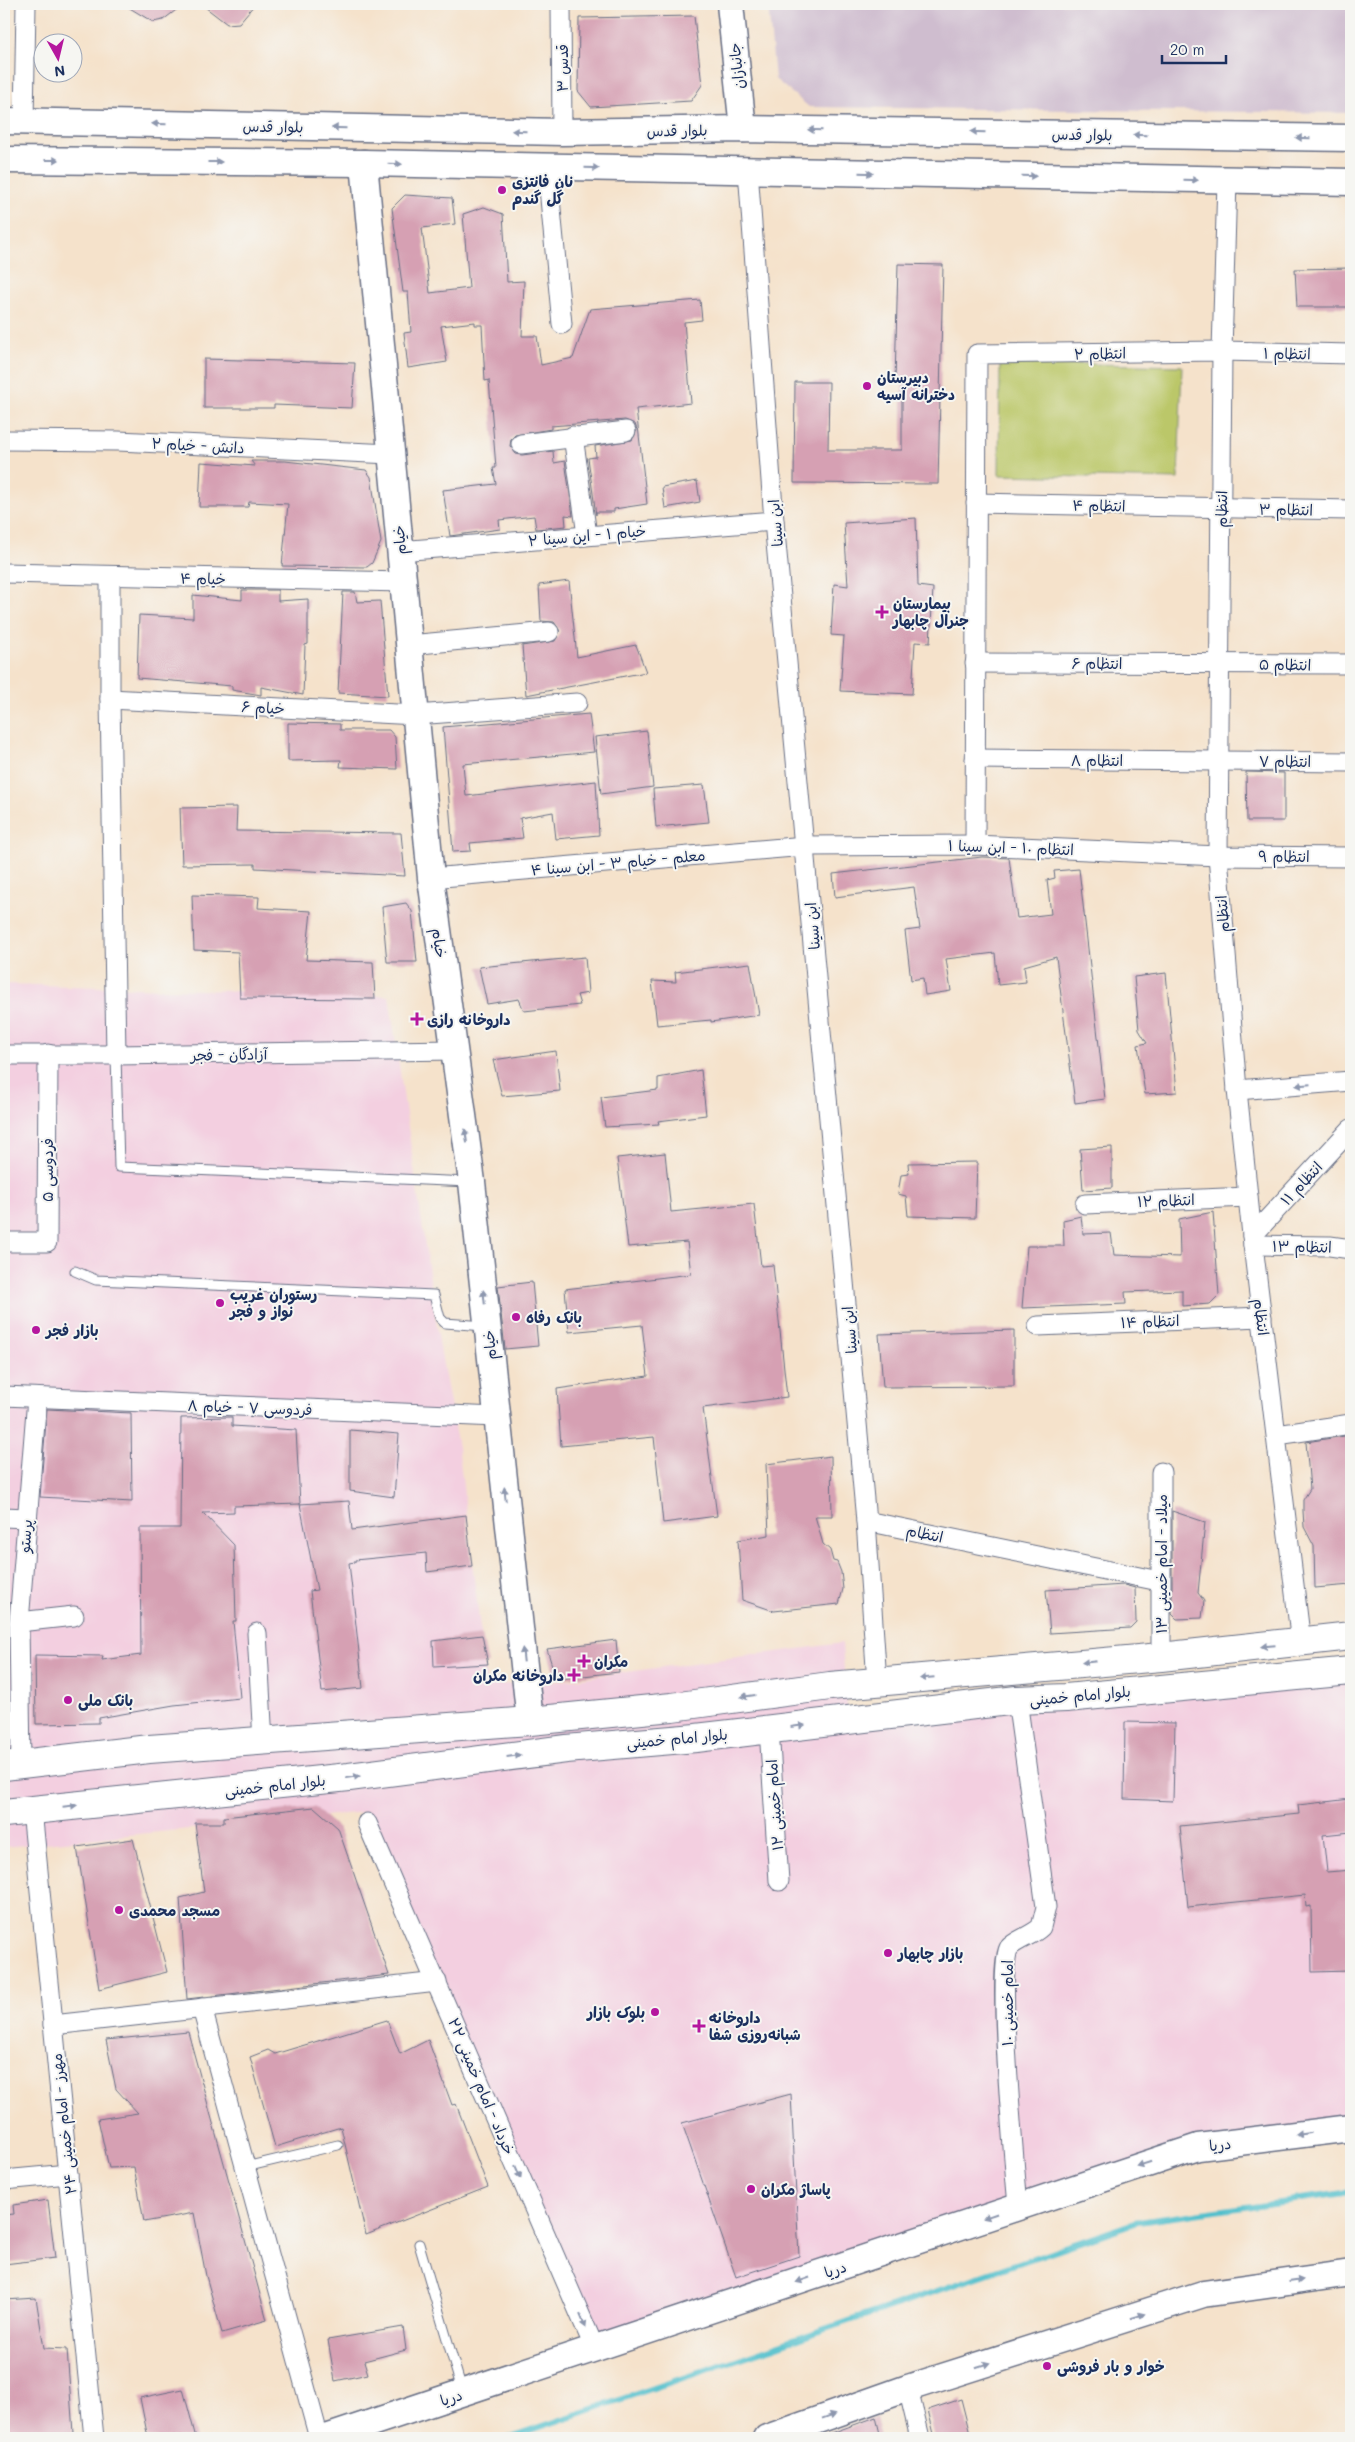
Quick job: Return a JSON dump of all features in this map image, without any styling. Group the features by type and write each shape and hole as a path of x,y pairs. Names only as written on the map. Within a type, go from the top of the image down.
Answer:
{"main road":[{"name":"بلوار امام خمینی","path":"12,1765 149,1750 530,1721 672,1707 830,1686 1127,1658 1161,1657 1351,1636"},
{"path":"1127,1658 1130,1691"},
{"name":"بلوار امام خمینی","path":"4,1813 349,1777 600,1745 769,1729 1018,1700 1066,1698 1351,1671"}],"street":[{"path":"26,4 14,121 14,160 364,163 1351,182"},
{"name":"قدس ۳","path":"561,4 562,132"},
{"name":"جانبازان","path":"730,4 743,129"},
{"name":"بلوار قدس","path":"14,121 562,132 743,129 1351,138"},
{"name":"خیام","path":"364,163 431,878 472,1182 530,1721"},
{"path":"546,167 562,324"},
{"name":"ابن سینا","path":"748,170 774,521 866,1521 877,1682"},
{"name":"انتظام","path":"1227,181 1222,351 1218,856 1236,1090 1252,1241 1301,1643"},
{"name":"انتظام ۲","path":"976,503 977,354 1222,351"},
{"name":"انتظام ۱","path":"1222,351 1351,354"},
{"path":"521,444 573,436 626,431"},
{"path":"573,436 587,535"},
{"name":"دانش - خیام ۲","path":"4,440 118,440 391,454"},
{"path":"975,845 976,503"},
{"name":"انتظام ۴","path":"976,503 1222,509"},
{"name":"انتظام ۳","path":"1222,509 1351,510"},
{"name":"خیام ۱ - این سینا ۲","path":"399,551 774,521"},
{"name":"خیام ۴","path":"4,573 110,577 403,582"},
{"path":"110,577 110,699 116,1055"},
{"path":"409,645 549,632"},
{"name":"انتظام ۶","path":"975,663 1219,663"},
{"name":"انتظام ۵","path":"1219,663 1351,664"},
{"name":"خیام ۶","path":"110,699 416,715 577,703"},
{"name":"انتظام ۸","path":"975,760 1219,761"},
{"name":"انتظام ۷","path":"1219,761 1351,762"},
{"name":"انتظام ۱۰ - ابن سینا ۱","path":"805,846 975,845 1218,856"},
{"name":"معلم - خیام ۳ - ابن سینا ۴","path":"431,878 805,846"},
{"name":"انتظام ۹","path":"1218,856 1351,857"},
{"name":"آزادگان - فجر","path":"4,1055 455,1050"},
{"name":"فردوسی ۵","path":"4,1242 47,1242 48,1054"},
{"path":"1236,1090 1351,1081"},
{"name":"انتظام ۱۱","path":"1252,1241 1351,1129"},
{"name":"انتظام ۱۲","path":"1084,1204 1248,1197"},
{"name":"انتظام ۱۳","path":"1252,1241 1351,1249"},
{"name":"انتظام ۱۴","path":"1038,1326 1262,1317"},
{"name":"فردوسی ۷ - خیام ۸","path":"4,1396 497,1417"},
{"name":"پرستو","path":"12,1765 19,1622 12,1599 26,1518 37,1398"},
{"path":"1277,1435 1351,1424"},
{"name":"میلاد - امام خمینی ۱۳","path":"1161,1472 1161,1657"},
{"path":"4,1517 26,1518"},
{"name":"انتظام","path":"866,1521 1160,1581"},
{"path":"19,1622 74,1616"},
{"path":"257,1632 263,1742"},
{"name":"امام خمینی ۱۰","path":"1018,1700 1046,1907 1041,1927 1009,1948 1005,1959 1005,2019 1018,2206"},
{"name":"امام خمینی ۱۲","path":"769,1729 779,1881"},
{"name":"مهرز - امام خمینی ۲۴","path":"32,1810 94,2438"},
{"name":"خرداد - امام خمینی ۲۲","path":"367,1823 595,2349"},
{"path":"53,2025 437,1982"},
{"path":"202,2008 318,2438"},
{"name":"دریا","path":"326,2438 1198,2147 1351,2128"},
{"path":"4,2180 68,2174"},
{"path":"766,2438 908,2388 1203,2294 1351,2274"},
{"path":"908,2388 920,2438"}],"lane":[{"path":"116,1055 119,1167 472,1182"},
{"path":"75,1270 96,1280 434,1295 440,1318 445,1323 488,1326"},
{"path":"246,2168 338,2145"},
{"path":"419,2244 463,2393"}],"shaded area":[{"path":"768,4 1351,4 1351,113 809,107 775,79"},
{"path":"4,984 389,996 440,1348 459,1453 487,1685 545,1683 842,1643 848,1722 1351,1673 1351,2128 1198,2147 595,2349 364,1812 4,1847"}],"green space":[{"path":"1000,362 1182,366 1178,479 999,475"}],"building":[{"path":"123,4 184,4 163,20 153,22"},
{"path":"201,4 255,4 239,23 227,24"},
{"path":"694,16 702,85 691,101 591,107 578,91 579,18"},
{"path":"405,195 452,198 455,224 422,228 430,293 469,288 463,214 484,207 503,214 507,282 524,281 522,336 537,336 541,365 573,358 590,309 700,300 702,320 684,322 691,403 636,409 647,504 614,509 614,512 596,512 596,515 588,458 596,457 595,446 632,440 637,430 635,424 625,420 551,426 551,429 515,435 511,439 510,446 516,454 522,455 553,451 554,463 565,461 573,516 565,515 566,526 536,529 534,516 499,520 500,529 450,536 443,490 496,484 493,468 496,468 489,380 485,381 482,325 475,325 475,322 441,326 447,362 408,368 404,333 411,332 408,292 403,292 392,208"},
{"path":"898,264 943,265 938,484 794,483 795,382 829,382 828,450 902,450 902,381 895,381"},
{"path":"1351,268 1351,307 1297,307 1295,269"},
{"path":"204,359 355,363 352,408 274,405 274,408 204,408"},
{"path":"251,461 285,461 366,470 371,477 381,542 372,563 367,567 282,566 288,504 249,502 248,507 199,507 201,462 255,466"},
{"path":"697,481 700,502 665,508 662,487"},
{"name":"بیمارستان جنرال چابهار","path":"916,518 918,586 933,588 930,643 915,642 912,694 840,691 844,636 831,635 834,584 848,586 844,523"},
{"path":"569,581 577,657 636,645 646,672 526,695 522,646 555,641 560,631 554,622 541,621 539,585"},
{"path":"242,590 278,590 278,601 308,599 308,644 305,645 303,695 261,687 261,695 232,690 232,686 137,678 139,615 193,618 193,595 242,600"},
{"path":"343,592 355,592 357,602 380,601 388,696 338,693"},
{"path":"589,714 594,752 463,764 466,796 596,781 599,835 556,839 553,812 520,818 523,838 470,843 471,851 453,852 443,727"},
{"path":"288,723 340,724 340,730 389,730 395,737 397,769 340,767 341,760 288,761"},
{"path":"647,731 653,787 601,794 595,737"},
{"path":"1246,772 1284,773 1284,821 1247,821"},
{"path":"704,785 709,822 656,827 653,789"},
{"path":"237,807 236,831 401,833 405,876 255,868 255,864 182,865 180,808"},
{"path":"982,857 1009,858 1017,918 1051,914 1047,880 1055,878 1054,871 1079,869 1105,1099 1075,1103 1056,957 1024,966 1026,982 998,985 995,953 946,959 951,991 925,995 923,978 911,980 905,931 920,929 914,887 835,897 833,874"},
{"path":"192,895 259,897 258,908 311,911 306,960 373,962 375,999 240,998 238,952 194,950"},
{"path":"406,903 412,911 417,962 387,962 382,907"},
{"path":"585,957 588,993 577,995 580,1005 524,1011 519,999 487,1004 479,967"},
{"path":"750,963 759,1015 711,1022 711,1020 657,1025 652,981 676,982 675,972"},
{"path":"1166,973 1177,1092 1145,1094 1138,1045 1147,1043 1139,1030 1134,977"},
{"path":"556,1051 560,1091 502,1096 493,1060"},
{"path":"701,1070 706,1115 658,1121 659,1124 605,1127 601,1097 658,1090 658,1078"},
{"path":"1112,1147 1112,1188 1083,1190 1080,1149"},
{"path":"665,1153 671,1212 754,1204 761,1266 773,1265 787,1397 703,1408 717,1516 663,1523 654,1437 561,1446 557,1389 648,1376 642,1325 569,1332 565,1289 691,1274 687,1242 628,1247 617,1158"},
{"path":"977,1162 975,1218 908,1216 906,1196 898,1194 901,1175 909,1174 908,1163"},
{"path":"1213,1212 1219,1295 1210,1304 1182,1306 1182,1290 1125,1292 1126,1304 1022,1308 1027,1246 1064,1246 1063,1220 1081,1216 1083,1234 1111,1233 1114,1255 1180,1257 1179,1219"},
{"name":"بانک رفاه","path":"532,1282 538,1346 505,1349 498,1286"},
{"path":"1014,1330 1014,1386 883,1387 879,1334"},
{"path":"47,1409 131,1413 132,1502 40,1497"},
{"path":"232,1417 232,1426 296,1430 300,1504 234,1506 234,1512 203,1513 234,1545 236,1621 233,1621 240,1698 174,1705 99,1718 99,1723 36,1724 35,1655 103,1656 102,1660 141,1655 140,1528 180,1528 181,1418"},
{"path":"350,1430 399,1434 394,1497 350,1491"},
{"path":"1351,1435 1351,1585 1315,1588 1314,1546 1304,1527 1303,1511 1303,1500 1310,1489 1306,1442"},
{"path":"831,1456 832,1516 815,1516 823,1544 830,1550 833,1561 837,1562 841,1572 843,1589 839,1604 774,1611 742,1600 738,1540 769,1535 766,1464"},
{"path":"349,1501 352,1530 466,1515 472,1566 427,1572 426,1553 355,1560 355,1562 349,1563 363,1688 322,1692 310,1591 317,1590 300,1504"},
{"path":"1172,1511 1205,1522 1198,1593 1204,1601 1202,1618 1177,1619 1172,1614"},
{"path":"1124,1585 1135,1588 1136,1622 1130,1628 1050,1633 1046,1590"},
{"path":"482,1635 488,1664 434,1667 433,1641"},
{"name":"مکران","path":"616,1640 619,1672 556,1679 547,1649"},
{"path":"1125,1722 1175,1723 1173,1801 1124,1799"},
{"path":"1351,1799 1351,1832 1323,1835 1327,1872 1351,1870 1351,1971 1312,1972 1311,1906 1306,1907 1305,1895 1188,1907 1180,1826 1299,1814 1298,1805"},
{"path":"314,1807 338,1828 389,1975 187,1999 180,1898 204,1892 195,1823 224,1823 224,1817"},
{"name":"مسجد محمدی","path":"133,1839 167,1972 99,1989 77,1847"},
{"path":"387,2020 400,2054 428,2040 452,2105 456,2104 488,2187 366,2235 341,2127 275,2147 250,2057 268,2050 275,2054"},
{"path":"188,2032 267,2320 222,2333 206,2276 194,2213 144,2222 134,2167 109,2168 98,2119 138,2113 116,2089 106,2040"},
{"name":"پاساژ مکران","path":"791,2094 799,2256 736,2277 682,2123"},
{"path":"48,2200 55,2258 4,2264 4,2215 14,2214 13,2205"},
{"path":"36,2298 44,2348 67,2349 73,2433 53,2438 4,2438 4,2300"},
{"path":"403,2327 406,2350 364,2361 368,2374 335,2381 328,2340"},
{"path":"183,2389 196,2438 148,2438 140,2398"},
{"path":"961,2399 971,2438 935,2438 928,2410"},
{"path":"876,2417 881,2438 823,2438 823,2436"}],"waterway":[{"path":"508,2438 1138,2222 1351,2192"}],"place":[{"name":"نان فانتزی گل گندم","path":"502,190"},
{"name":"دبیرستان دخترانه آسیه","path":"867,386"},
{"name":"بیمارستان جنرال چابهار","path":"882,612"},
{"name":"داروخانه رازی","path":"417,1019"},
{"name":"رستوران غریب نواز و فجر","path":"220,1303"},
{"name":"بانک رفاه","path":"516,1317"},
{"name":"بازار فجر","path":"36,1330"},
{"name":"مکران","path":"584,1661"},
{"name":"داروخانه مکران","path":"574,1675"},
{"name":"بانک ملی","path":"68,1700"},
{"name":"مسجد محمدی","path":"119,1910"},
{"name":"بازار چابهار","path":"888,1953"},
{"name":"بلوک بازار","path":"655,2012"},
{"name":"داروخانه شبانه‌روزی شفا","path":"699,2026"},
{"name":"پاساژ مکران","path":"751,2189"},
{"name":"خوار و بار فروشی","path":"1047,2366"}]}
